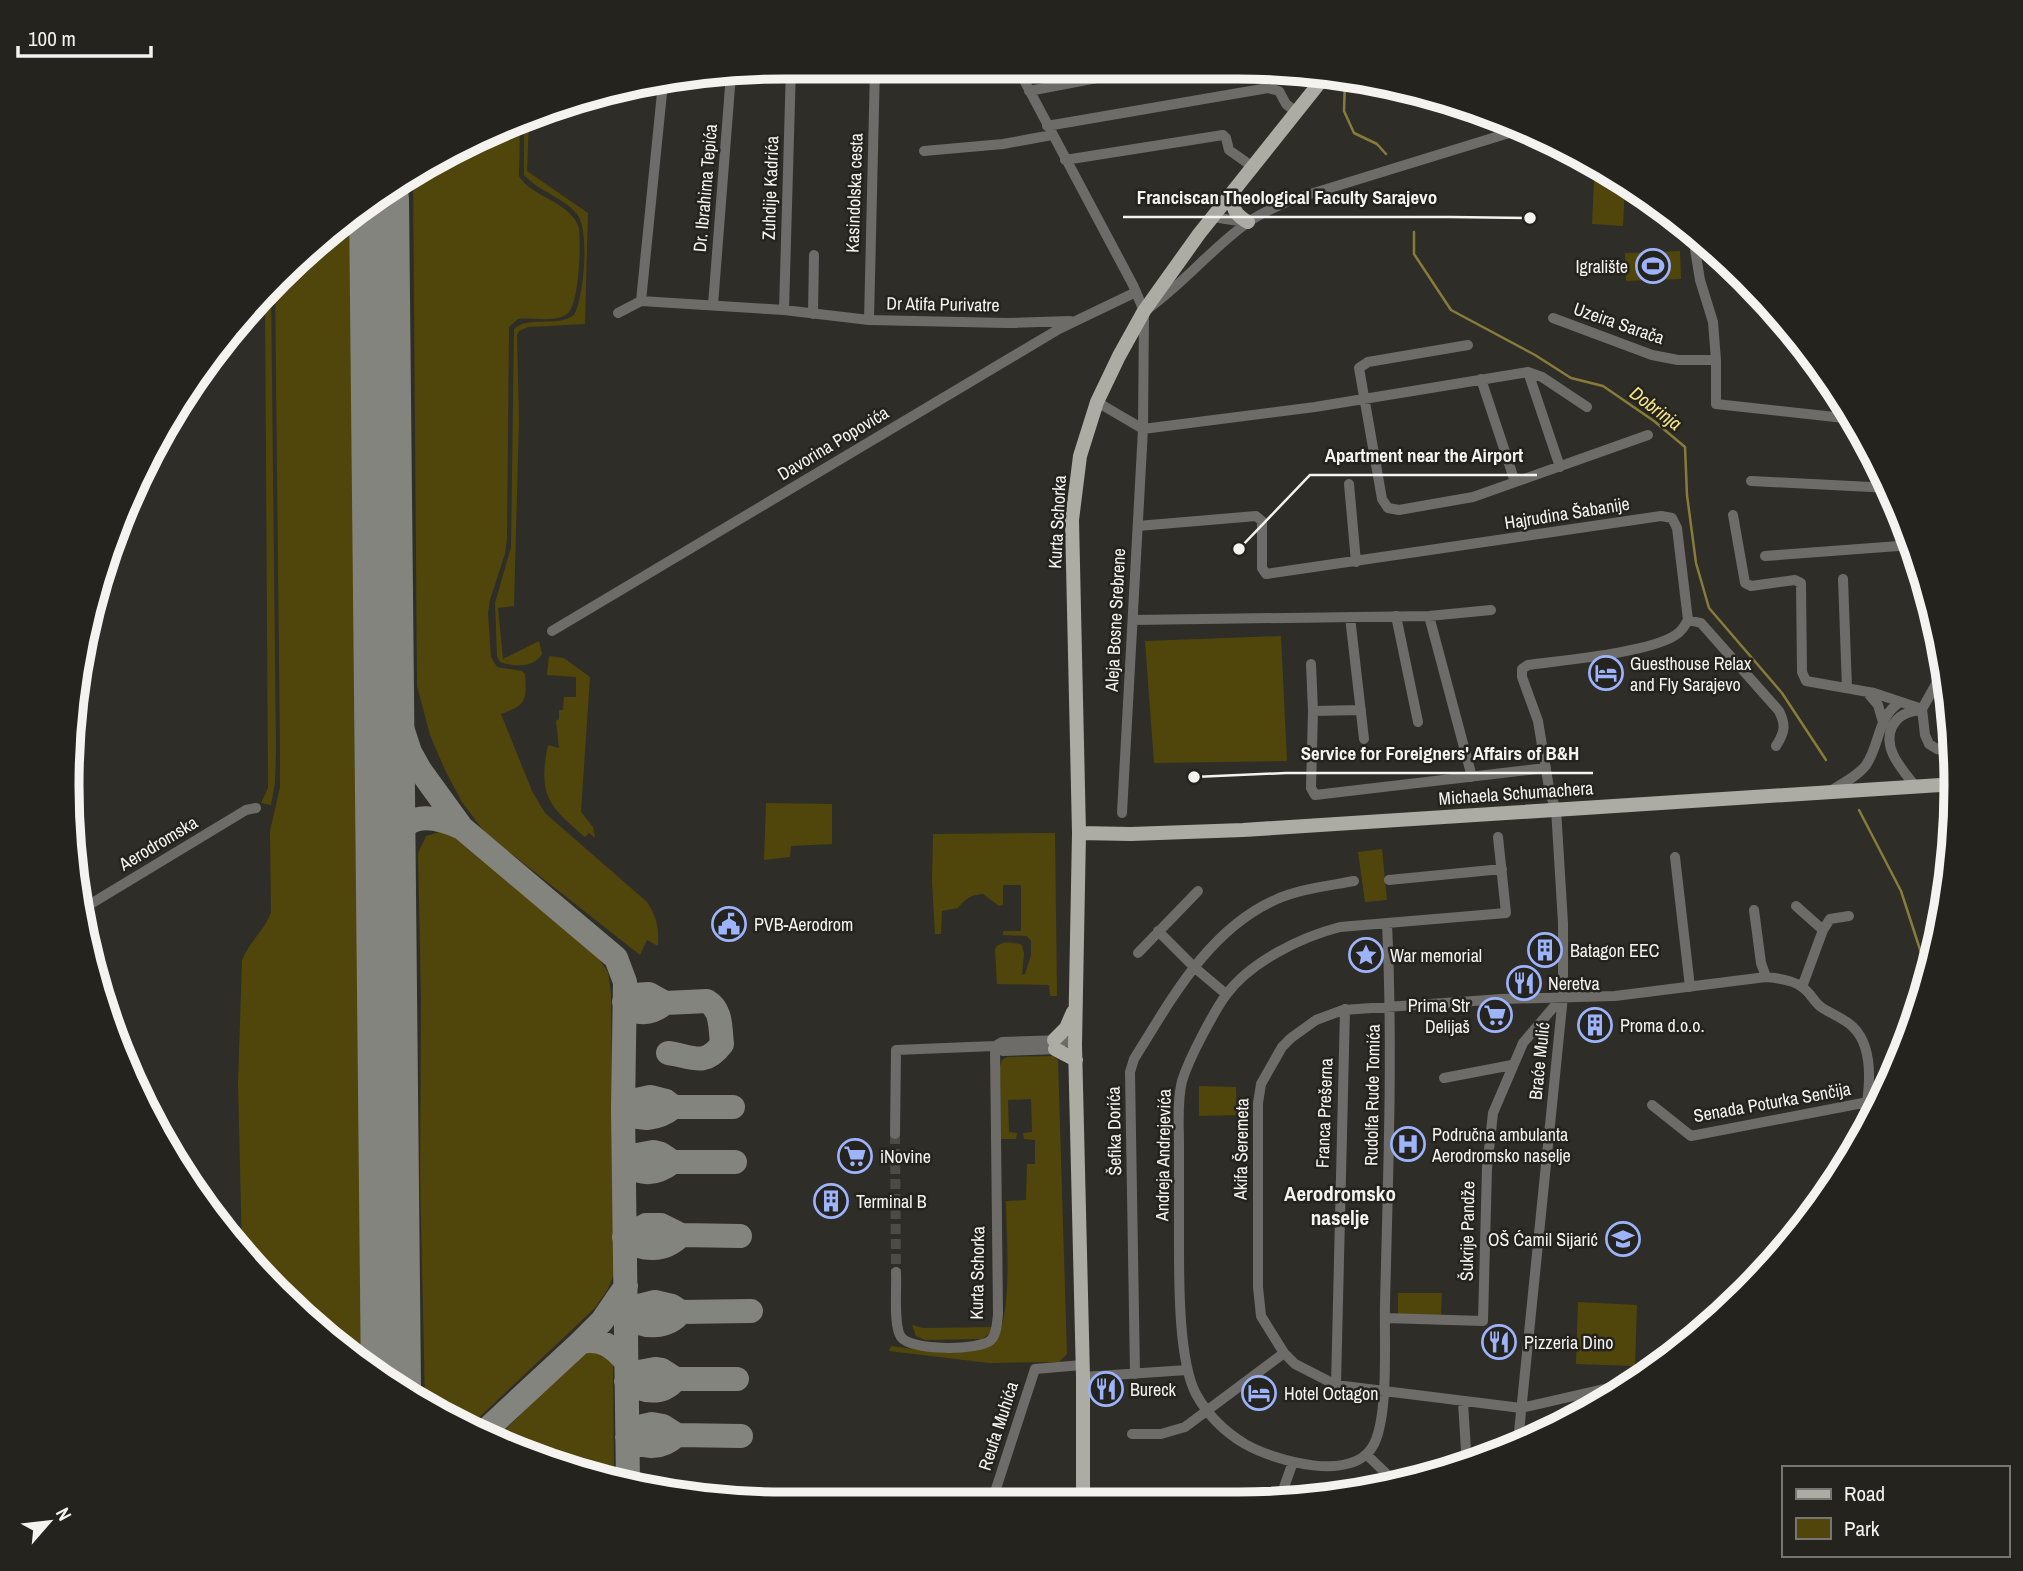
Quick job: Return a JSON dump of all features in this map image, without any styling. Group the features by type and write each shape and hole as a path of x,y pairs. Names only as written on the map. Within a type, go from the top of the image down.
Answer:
{"main road":[{"name":"Kurta Schorka","path":"1083,1492 1083,1371 1075,1045 1079,833 1073,520 1080,456 1097,402 1144,311 1213,217 1319,84"},
{"path":"1234,192 1234,211 1238,217 1248,222"},
{"name":"Michaela Schumachera","path":"1079,833 1243,830 1915,786 1944,787"},
{"path":"1076,1004 1055,1045 1076,1060"}],"street":[{"name":"Zuhdije Kadrića","path":"784,310 791,79"},
{"name":"Kasindolska cesta","path":"869,320 875,79"},
{"path":"1022,79 1144,311 1165,297 1248,222 1291,200 1508,133"},
{"path":"1028,91 1091,79"},
{"name":"Dr. Ibrahima Tepića","path":"713,305 731,81"},
{"path":"924,150 1003,144 1049,130 1269,88 1279,91 1286,104 1296,113"},
{"path":"618,313 641,301 662,90"},
{"path":"1065,160 1223,135 1229,150 1253,167"},
{"path":"1213,217 1248,222"},
{"path":"1695,247 1700,280 1713,322 1716,404 1841,418"},
{"path":"813,314 814,255"},
{"name":"Davorina Popovića","path":"552,631 1073,321 1136,292"},
{"name":"Dr Atifa Purivatre","path":"641,301 784,310 869,320 1016,323 1073,321"},
{"name":"Aleja Bosne Srebrene","path":"1122,813 1143,429 1144,311"},
{"name":"Uzeira Sarača","path":"1553,318 1653,355 1678,360 1716,360"},
{"path":"1468,345 1364,363 1358,371 1382,499 1388,508 1399,510 1474,497 1648,435"},
{"path":"1097,402 1143,429 1363,399 1528,372 1542,377 1587,407"},
{"path":"1528,372 1559,467"},
{"path":"1481,379 1514,482"},
{"path":"1751,481 1878,487"},
{"path":"1349,484 1356,562"},
{"path":"1733,515 1745,583 1751,586 1795,580 1801,583 1802,672 1806,681 1867,692 1922,709"},
{"name":"Hajrudina Šabanije","path":"1138,526 1256,516 1262,521 1264,573 1667,517 1672,518 1677,528 1688,620"},
{"path":"1765,556 1902,546"},
{"path":"1843,579 1847,688"},
{"path":"1133,620 1429,616 1491,610"},
{"path":"1396,616 1418,722"},
{"path":"1429,616 1472,777"},
{"path":"1350,617 1364,739"},
{"path":"1311,664 1311,788 1315,794 1546,768 1538,721 1522,677 1524,667 1625,650 1672,638 1683,630 1688,620 1701,623 1779,711 1785,721 1776,746"},
{"path":"1936,683 1922,709 1925,735 1930,744 1943,750"},
{"path":"1867,692 1889,722 1891,750 1915,786"},
{"path":"1829,792 1863,769 1900,702"},
{"path":"1889,722 1903,714 1922,709"},
{"path":"1313,711 1361,710"},
{"name":"Braće Mulić","path":"1519,1433 1563,996 1563,923 1556,809 1550,794 1546,768"},
{"name":"Aerodromska","path":"89,905 246,810 256,808"},
{"name":"Andreja Andrejevića","path":"1367,1455 1342,1466 1293,1462 1269,1455 1245,1444 1225,1430 1207,1411 1195,1392 1187,1370 1179,1291 1181,1083 1197,1046 1226,994 1258,966 1288,946 1317,933 1340,927 1506,913 1498,837"},
{"path":"1675,857 1690,987"},
{"path":"1390,880 1502,869"},
{"name":"Šefika Dorića","path":"1135,1374 1130,1072 1134,1059 1194,967 1222,937 1278,899 1354,881"},
{"path":"1138,953 1198,891"},
{"path":"1796,906 1823,930"},
{"path":"1754,910 1761,963 1766,977"},
{"path":"1802,987 1823,930 1830,919 1849,916"},
{"name":"Rudolfa Rude Tomića","path":"1383,1391 1391,1005 1387,924"},
{"path":"1158,931 1226,994"},
{"name":"Senada Poturka Senčija","path":"1563,996 1615,996 1766,977 1783,979 1802,987 1820,1006 1856,1029 1867,1055 1867,1105"},
{"name":"Akifa Šeremeta","path":"1521,1408 1336,1385 1295,1364 1284,1353 1261,1316 1258,1287 1258,1102 1261,1084 1273,1061 1291,1038 1316,1020 1344,1010 1563,996"},
{"name":"Šukrije Pandže","path":"1385,1318 1483,1321 1486,1168 1493,1113 1523,1043 1563,996"},
{"name":"Franca Prešerna","path":"1336,1385 1344,1010"},
{"path":"895,1134 895,1050 995,1045 1003,1051 1069,1042 1075,1045"},
{"name":"Kurta Schorka","path":"896,1272 900,1335 905,1341 918,1347 955,1348 987,1343 995,1333 998,1314 995,1045"},
{"path":"1444,1079 1512,1065"},
{"name":"Senada Poturka Senčija","path":"1652,1105 1691,1136 1868,1102"},
{"path":"1132,1434 1176,1431 1284,1353"},
{"name":"Reufa Muhića","path":"995,1492 1035,1369 1083,1371"},
{"path":"1083,1371 1135,1374 1187,1370"},
{"path":"1521,1408 1606,1389"},
{"path":"1383,1391 1379,1433 1367,1455 1388,1476"},
{"path":"1463,1402 1466,1455"},
{"path":"1282,1491 1293,1462"}],"green space":[{"path":"529,128 527,171 588,213 585,324 528,327 517,335 519,420 514,606 498,608 503,659 539,641 542,654 529,664 511,665 500,662 497,656 495,603 511,547 514,329 527,323 559,321 574,315 581,294 584,264 583,234 577,214 524,175 524,129"},
{"path":"520,131 519,176 530,187 565,209 575,220 579,229 579,261 577,288 567,314 550,319 518,319 509,327 507,538 488,613 491,657 497,667 522,671 525,674 526,690 523,701 516,708 501,714 532,791 545,813 647,902 658,928 658,946 647,940 640,955 485,833 462,802 445,770 430,735 417,686 413,185 473,152"},
{"path":"1594,181 1605,182 1625,194 1623,226 1592,224"},
{"path":"351,228 358,509 358,737 367,1354 320,1317 286,1285 242,1236 238,1083 242,961 271,912 270,831 280,787 275,297"},
{"name":"Igralište","path":"1680,251 1681,279 1626,281 1625,253"},
{"path":"271,302 276,751 271,805 261,803 268,788 265,308"},
{"path":"1281,636 1287,761 1154,763 1145,641"},
{"path":"549,656 564,658 590,677 581,812 593,827 595,838 589,833 585,837 562,817 549,798 546,788 544,776 548,745 559,748 556,721 559,719 559,710 563,710 564,697 576,697 576,677 547,675"},
{"path":"766,803 832,804 832,844 791,846 790,857 764,860"},
{"path":"443,831 453,835 597,956 608,972 611,993 614,1274 595,1308 476,1420 425,1393 418,853 426,836"},
{"path":"1055,833 1057,996 1050,996 1049,985 997,984 997,946 1007,943 1022,945 1022,975 1025,974 1031,955 1031,941 1027,936 1003,935 1003,931 1021,931 1021,885 1003,885 1003,905 999,906 983,894 969,898 958,908 942,911 941,934 935,934 933,834"},
{"path":"1382,849 1387,900 1365,902 1358,852"},
{"path":"1053,1056 1058,1060 1067,1354 1059,1362 989,1363 889,1351 891,1346 935,1352 993,1344 1000,1333 1007,1277 1006,1201 1026,1200 1027,1164 1035,1164 1035,1140 1024,1139 1023,1133 1032,1132 1031,1099 1008,1100 1009,1132 1017,1133 1016,1139 1001,1139 1000,1067 1002,1060 1007,1057"},
{"path":"1199,1086 1236,1087 1237,1115 1199,1116"},
{"path":"1398,1293 1442,1293 1441,1316 1398,1314"},
{"path":"1578,1302 1637,1305 1635,1366 1576,1364"},
{"path":"912,1325 923,1328 993,1327 982,1339 925,1340 916,1336"},
{"path":"590,1350 598,1351 609,1359 613,1366 614,1471 558,1455 503,1432 580,1355"}],"waterway":[{"name":"Dobrinja","path":"1345,87 1344,111 1354,133 1377,144 1386,154"},
{"name":"Dobrinja","path":"1414,232 1414,254 1451,310 1535,355 1571,378 1603,386 1654,421 1685,447 1687,495 1696,563 1709,608 1782,693 1826,760"},
{"name":"Dobrinja","path":"1859,810 1901,891 1923,957"}],"taxiway":[{"path":"384,673 410,752 462,828 616,958 625,982 623,1109 628,1474"},
{"path":"386,855 399,831 416,820 437,819 462,828"},
{"path":"649,994 665,1003 655,1010 638,1012 624,1002 633,995 649,994"},
{"path":"665,1003 707,1001 718,1014 722,1044 703,1058 668,1053"},
{"path":"650,1097 666,1101 674,1107 649,1118 636,1116 623,1109 632,1101 650,1097"},
{"path":"674,1107 733,1107"},
{"path":"673,1162 649,1172 637,1171 624,1165 637,1155 653,1152 673,1162 735,1162"},
{"path":"646,1225 661,1225 681,1235 668,1245 653,1248 638,1245 624,1237 646,1225"},
{"path":"681,1235 740,1236"},
{"path":"581,1342 602,1321 626,1286"},
{"path":"655,1302 672,1306 681,1312 669,1322 655,1325 640,1323 626,1316 639,1306 655,1302"},
{"path":"681,1312 751,1311"},
{"path":"490,1427 581,1342 595,1341 606,1344 626,1362"},
{"path":"655,1369 662,1370 676,1379 658,1390 645,1390 626,1381 639,1372 655,1369"},
{"path":"676,1379 737,1379"},
{"path":"652,1424 663,1426 677,1435 665,1443 652,1446 640,1444 627,1437 643,1426 652,1424"},
{"path":"677,1435 741,1436"}],"runway":[{"path":"379,208 391,1371"}],"tunnel":[{"path":"895,1134 896,1272"}],"place":[{"name":"Franciscan Theological Faculty Sarajevo","path":"1530,218"},
{"name":"Igralište","path":"1653,266"},
{"name":"Apartment near the Airport","path":"1239,549"},
{"name":"Guesthouse Relax and Fly Sarajevo","path":"1606,673"},
{"name":"Service for Foreigners' Affairs of B&H","path":"1194,777"},
{"name":"PVB-Aerodrom","path":"729,924"},
{"name":"Batagon EEC","path":"1545,950"},
{"name":"War memorial","path":"1366,955"},
{"name":"Neretva","path":"1524,983"},
{"name":"Prima Str Delijaš","path":"1495,1015"},
{"name":"Proma d.o.o.","path":"1595,1025"},
{"name":"Područna ambulanta Aerodromsko naselje","path":"1408,1144"},
{"name":"iNovine","path":"855,1156"},
{"name":"Terminal B","path":"831,1201"},
{"name":"OŠ Ćamil Sijarić","path":"1623,1239"},
{"name":"Pizzeria Dino","path":"1499,1342"},
{"name":"Bureck","path":"1106,1389"},
{"name":"Hotel Octagon","path":"1259,1393"}],"district":[{"name":"Aerodromsko naselje","path":"1340,1205"}]}
